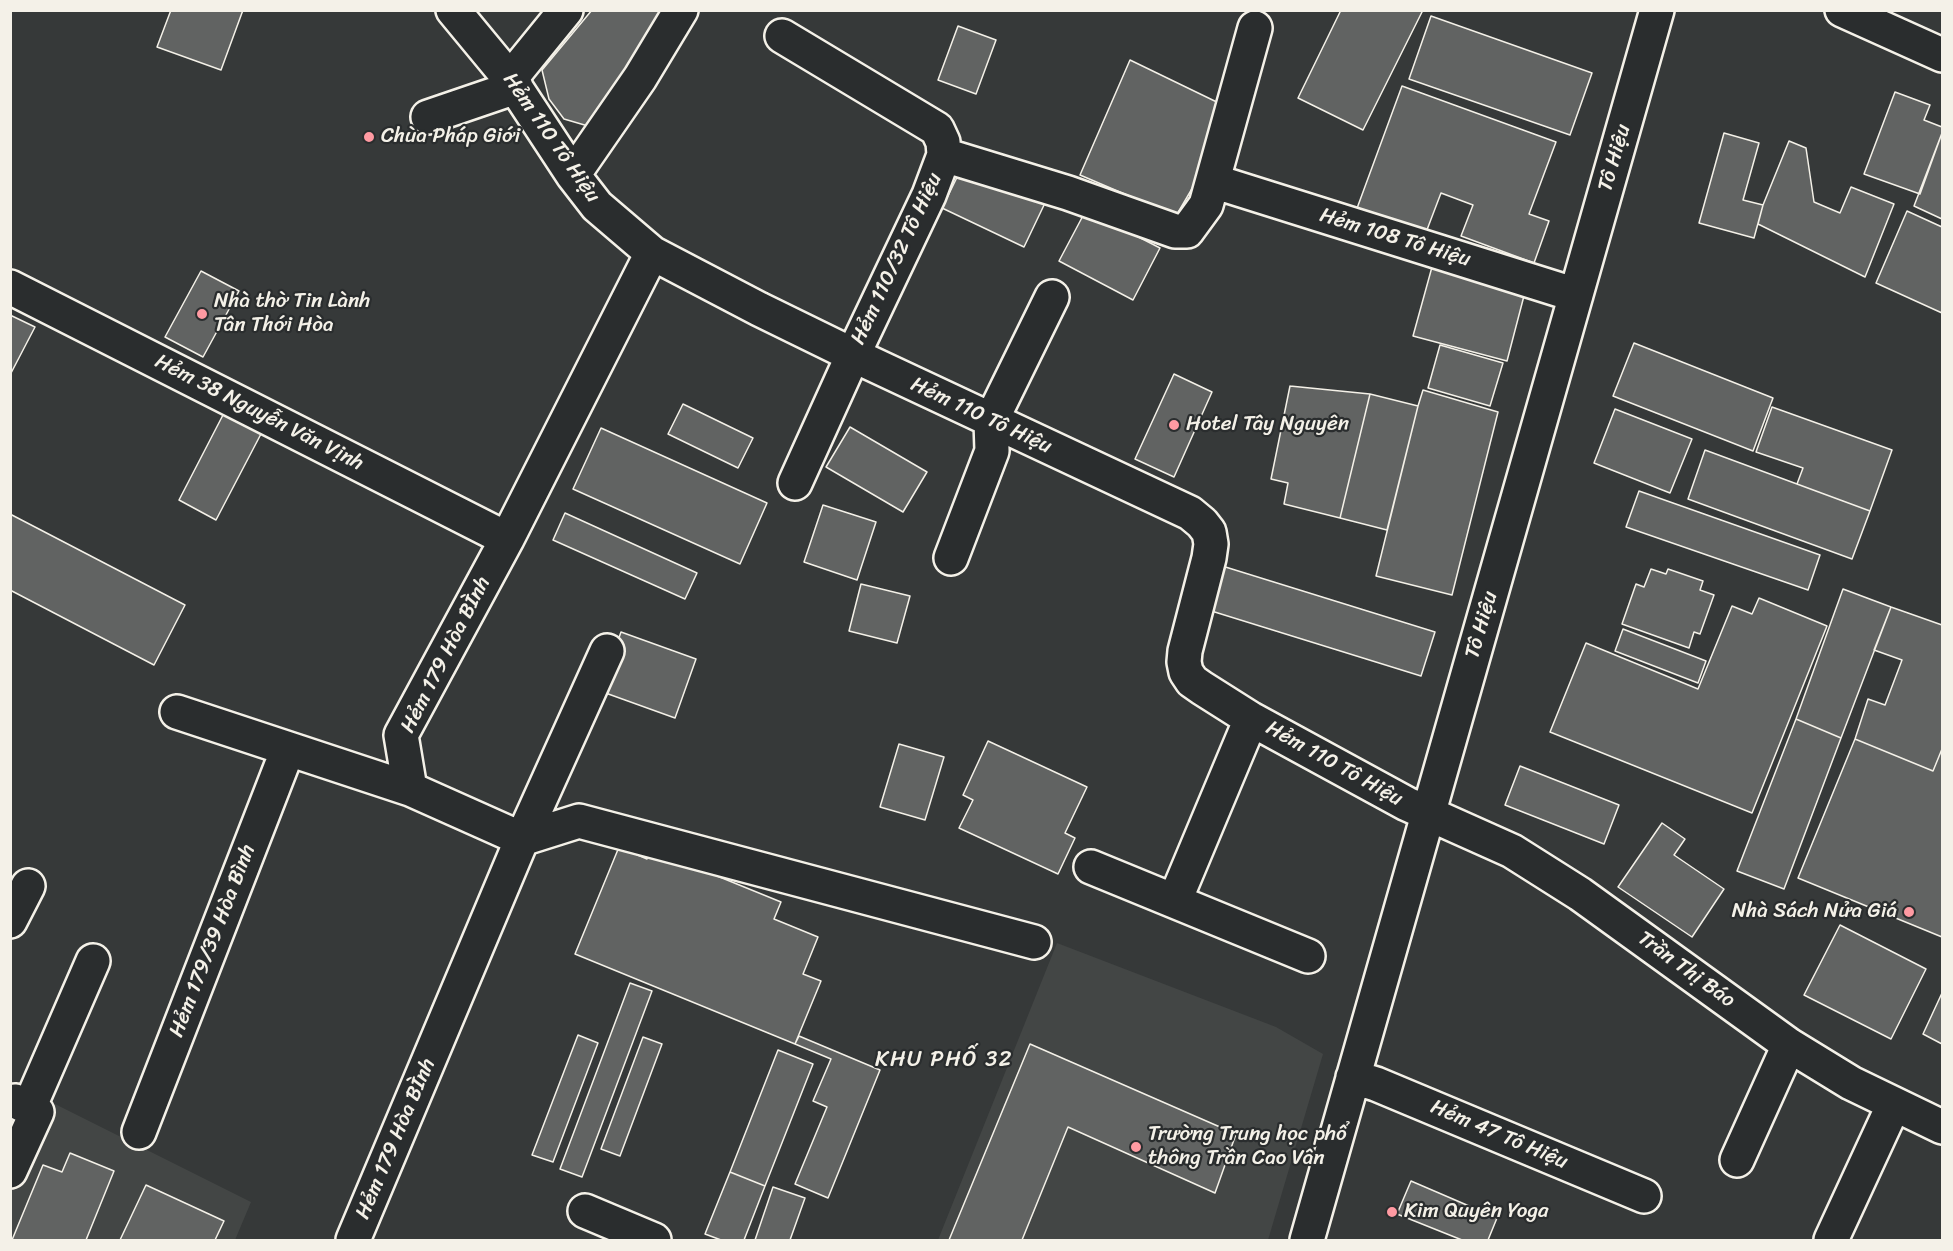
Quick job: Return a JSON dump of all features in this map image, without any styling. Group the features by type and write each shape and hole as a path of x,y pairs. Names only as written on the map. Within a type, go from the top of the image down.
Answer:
{"street":[{"name":"Hẻm 110 Tô Hiệu","path":"453,10 513,83 573,175 597,206 652,253 853,355 1190,513 1209,532 1211,544 1185,651 1186,672 1192,681 1251,719 1407,804 1428,813"},
{"path":"428,117 513,83 566,10"},
{"path":"573,175 640,78 681,10"},
{"name":"Tô Hiệu","path":"1307,1240 1657,10"},
{"path":"1842,10 1942,55"},
{"path":"944,155 1068,193 1175,231 1187,231 1206,205 1221,143 1255,28"},
{"name":"Hẻm 110/32 Tô Hiệu","path":"782,36 937,129 943,142 944,155 929,195 795,483"},
{"name":"Hẻm 108 Tô Hiệu","path":"1213,181 1576,295"},
{"name":"Hẻm 179 Hòa BÌnh","path":"411,789 401,735 507,539 652,253"},
{"name":"Hẻm 38 Nguyễn Văn Vịnh","path":"10,288 507,539"},
{"path":"951,558 992,451 991,421 1052,297"},
{"name":"Hẻm 179 Hòa BÌnh","path":"353,1240 522,839 607,651"},
{"path":"177,712 411,789 522,839 579,821 1034,942"},
{"path":"1175,900 1251,719"},
{"name":"Hẻm 179/39 Hòa Bình","path":"139,1132 288,749"},
{"name":"Trần Thị Báo","path":"1428,813 1512,851 1580,894 1789,1045 1851,1083 1942,1127"},
{"path":"1091,867 1308,956"},
{"path":"10,921 28,886"},
{"path":"10,1171 37,1112 20,1103 93,961"},
{"path":"1737,1160 1789,1045"},
{"name":"Hẻm 47 Tô Hiệu","path":"1353,1077 1376,1084 1644,1196"},
{"path":"1831,1240 1894,1104"},
{"path":"585,1211 654,1240"}],"shaded area":[{"name":"Trường Trung học phổ thông Trần Cao Vân","path":"1057,943 1276,1027 1323,1054 1268,1240 938,1240"},
{"path":"51,1102 251,1202 235,1240 11,1240 11,1190"}],"building":[{"path":"171,10 243,10 221,70 157,47"},
{"path":"592,10 667,10 588,126 564,119 549,99 542,70"},
{"path":"1341,10 1423,10 1363,130 1298,98"},
{"path":"1431,16 1592,73 1570,135 1409,79"},
{"path":"958,26 996,40 976,94 938,80"},
{"path":"1130,60 1225,106 1210,158 1176,216 1080,175"},
{"path":"1402,86 1556,142 1529,214 1549,221 1534,263 1461,236 1473,205 1441,193 1425,235 1356,211"},
{"path":"1895,92 1930,105 1924,120 1942,127 1942,133 1920,194 1864,174"},
{"path":"1724,133 1759,143 1743,200 1763,205 1754,238 1699,223"},
{"path":"1942,133 1942,219 1914,206"},
{"path":"1789,141 1806,148 1814,202 1840,213 1851,187 1894,204 1865,277 1758,224 1763,205"},
{"path":"964,163 1045,203 1024,247 942,208"},
{"path":"1086,210 1160,248 1133,300 1059,261"},
{"path":"1907,211 1942,227 1942,313 1876,283"},
{"path":"1432,267 1525,292 1507,361 1413,336"},
{"name":"Nhà thờ Tin Lành Tân Thới Hòa","path":"201,271 239,291 203,357 165,337"},
{"path":"10,315 35,327 10,375"},
{"path":"1634,343 1773,398 1753,451 1613,396"},
{"path":"1440,345 1503,363 1490,406 1428,388"},
{"name":"Hotel Tây Nguyên","path":"1174,374 1212,392 1174,477 1135,459"},
{"path":"1290,386 1370,394 1340,518 1284,504 1288,483 1271,479"},
{"path":"1423,390 1498,412 1452,595 1376,576"},
{"path":"1370,394 1418,406 1387,530 1340,518"},
{"path":"683,404 753,438 738,468 668,434"},
{"path":"1772,407 1892,450 1870,511 1797,484 1803,468 1756,452"},
{"path":"1615,409 1692,439 1670,493 1594,463"},
{"path":"224,413 262,432 216,520 179,500"},
{"path":"850,427 927,472 903,512 826,467"},
{"path":"601,428 767,503 740,564 573,489"},
{"path":"1705,450 1870,511 1852,559 1688,499"},
{"path":"1639,491 1820,555 1808,590 1626,527"},
{"path":"823,505 876,522 857,580 804,562"},
{"path":"565,513 697,573 685,599 553,540"},
{"path":"10,514 185,605 154,665 10,590"},
{"path":"1219,565 1435,632 1421,676 1205,609"},
{"path":"1651,569 1666,574 1668,569 1703,581 1700,590 1714,595 1700,634 1694,632 1689,648 1622,624 1636,584 1644,587"},
{"path":"861,584 910,596 897,643 849,631"},
{"path":"1843,589 1891,607 1841,738 1796,719"},
{"path":"1759,598 1827,626 1752,813 1550,732 1586,643 1698,689 1732,606 1752,614"},
{"path":"1891,607 1942,625 1942,749 1933,771 1855,739 1868,699 1885,705 1902,660 1874,650"},
{"path":"1623,629 1706,661 1698,683 1615,651"},
{"path":"621,632 696,659 675,718 600,691"},
{"path":"1796,719 1841,738 1784,889 1737,871"},
{"path":"1855,739 1933,771 1942,749 1942,937 1798,878"},
{"path":"988,741 1087,787 1065,833 1075,838 1058,874 959,828 973,800 963,795"},
{"path":"899,744 944,757 925,820 880,807"},
{"path":"1520,766 1619,805 1604,844 1505,805"},
{"path":"1662,823 1685,839 1674,855 1724,889 1692,937 1618,887"},
{"path":"619,847 647,859 651,849 781,902 774,919 818,937 803,974 821,981 795,1044 575,954"},
{"path":"1840,925 1926,969 1891,1039 1804,995"},
{"path":"630,983 652,991 582,1177 560,1169"},
{"path":"1942,993 1942,1044 1923,1034"},
{"path":"578,1035 598,1043 553,1162 532,1155"},
{"path":"799,1036 880,1070 828,1198 795,1184 827,1107 813,1101 831,1059 795,1044"},
{"path":"643,1037 662,1044 620,1156 601,1149"},
{"path":"1030,1044 1236,1134 1215,1193 1068,1127 1022,1240 949,1240"},
{"path":"778,1050 813,1064 765,1186 730,1172"},
{"path":"70,1153 114,1171 86,1240 12,1240 43,1165 62,1172"},
{"path":"730,1172 765,1186 744,1240 721,1240 705,1234"},
{"path":"1411,1181 1497,1218 1488,1240 1462,1240 1397,1214"},
{"path":"146,1185 224,1221 215,1240 120,1240"},
{"path":"773,1187 805,1198 790,1240 755,1240"}],"place":[{"name":"Chùa Pháp Giới","path":"369,137"},
{"name":"Nhà thờ Tin Lành Tân Thới Hòa","path":"202,314"},
{"name":"Hotel Tây Nguyên","path":"1174,425"},
{"name":"Nhà Sách Nửa Giá","path":"1909,912"},
{"name":"Trường Trung học phổ thông Trần Cao Vân","path":"1136,1147"},
{"name":"Kim Quyên Yoga","path":"1392,1212"}],"district":[{"name":"KHU PHỐ 32","path":"944,1060"}]}
